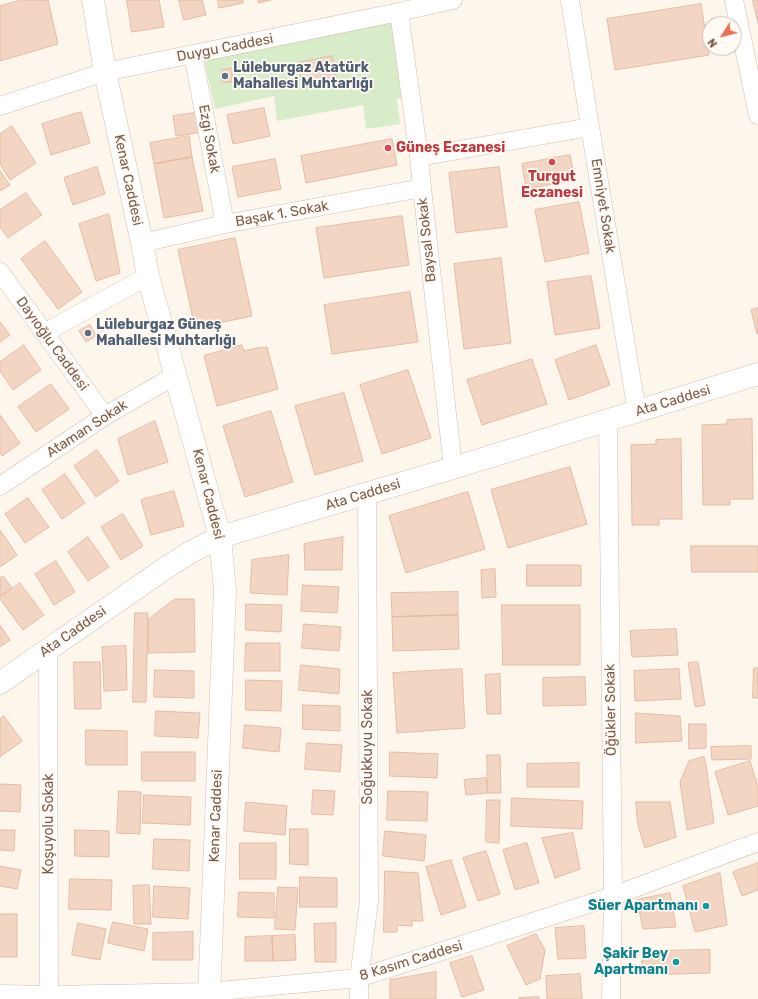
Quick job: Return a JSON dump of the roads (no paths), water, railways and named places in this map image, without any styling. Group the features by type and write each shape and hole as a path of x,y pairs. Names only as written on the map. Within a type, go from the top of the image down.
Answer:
{"main road":[{"name":"Kenar Caddesi","path":"93,0 105,72 148,276 220,537 225,590 209,996"},
{"name":"Ata Caddesi","path":"0,683 164,568 220,537 453,468 758,374"}],"street":[{"name":"Duygu Caddesi","path":"0,106 105,72 453,0"},
{"name":"Emniyet Sokak","path":"570,0 637,412"},
{"path":"734,0 758,115"},
{"name":"Baysal Sokak","path":"399,12 419,157 453,468"},
{"name":"Ezgi Sokak","path":"193,54 225,224"},
{"path":"419,157 590,126"},
{"name":"Başak 1. Sokak","path":"142,243 225,224 422,188"},
{"name":"Dayıoğlu Caddesi","path":"0,272 105,416"},
{"path":"44,333 148,276"},
{"name":"Ataman Sokak","path":"0,486 105,416 176,375"},
{"name":"Öğükler Sokak","path":"608,421 614,896 611,999"},
{"name":"Soğukkuyu Sokak","path":"359,999 358,978 369,901 367,494"},
{"name":"Koşuyolu Sokak","path":"48,650 49,997"},
{"name":"8 Kasım Caddesi","path":"0,994 49,997 209,996 358,978 614,896 758,842"}],"place":[{"name":"Lüleburgaz Atatürk Mahallesi Muhtarlığı","path":"225,76"},
{"name":"Güneş Eczanesi","path":"388,148"},
{"name":"Turgut Eczanesi","path":"552,162"},
{"name":"Lüleburgaz Güneş Mahallesi Muhtarlığı","path":"88,333"},
{"name":"Süer Apartmanı","path":"706,906"},
{"name":"Şakir Bey Apartmanı","path":"676,962"}]}
